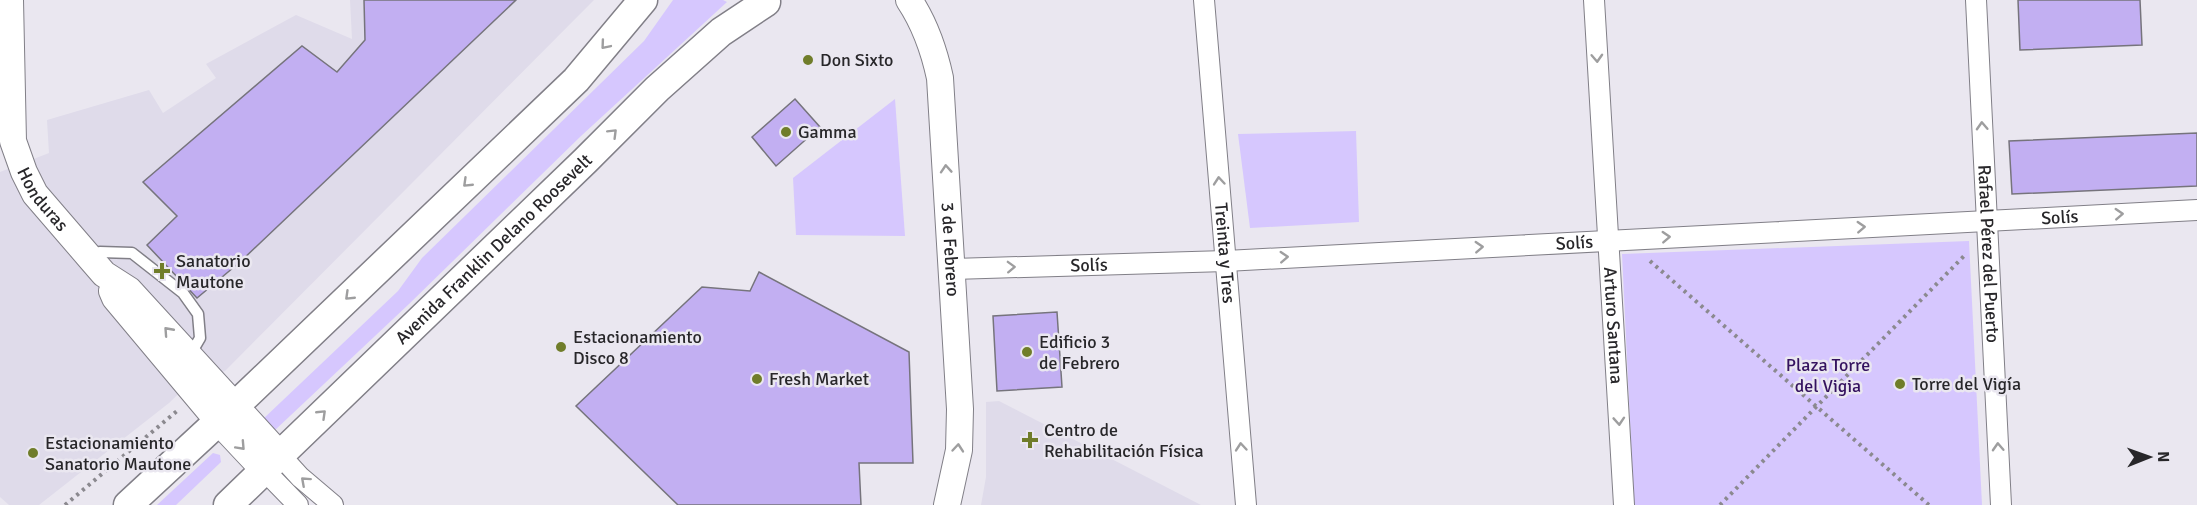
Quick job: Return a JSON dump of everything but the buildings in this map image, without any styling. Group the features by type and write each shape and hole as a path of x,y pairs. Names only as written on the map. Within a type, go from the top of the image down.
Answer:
{"main road":[{"path":"128,505 576,80 643,0"},
{"name":"Avenida Franklin Delano Roosevelt","path":"228,505 657,89 721,32 769,1"}],"street":[{"name":"Honduras","path":"10,0 6,144 35,194 98,267 115,298 196,394 226,413"},
{"name":"3 de Febrero","path":"909,0 924,25 935,54 939,78 953,269 960,409 959,450 947,505"},
{"name":"Treinta y Tres","path":"1204,0 1246,505"},
{"name":"Arturo Santana","path":"1594,0 1616,239 1624,505"},
{"name":"Rafael Pérez del Puerto","path":"1976,0 2001,505"},
{"name":"Solís","path":"953,269 1226,261 1616,239 1987,227 2197,210"},
{"name":"Honduras","path":"98,267 129,290 189,355 226,413 272,463"},
{"path":"272,463 298,505"},
{"path":"272,463 300,477 333,505"}],"lane":[{"path":"98,267 100,252 132,253 183,293 198,314 200,338 189,355"}],"path":[{"path":"1720,505 1987,227"},
{"path":"1616,239 1929,505"},
{"path":"65,505 196,394"}],"shaded area":[{"name":"Sanatorio Mautone","path":"350,0 594,0 225,371 201,372 169,403 39,505 9,505 0,497 0,172 49,153 47,120 149,90 163,113 216,78 206,64 296,15 352,39"},
{"name":"Centro de Rehabilitación Física","path":"999,401 1201,505 981,505 986,477 986,402"}],"green space":[{"path":"673,0 723,0 727,2 581,136 409,304 274,431 262,420 398,291 422,258 644,41"},
{"path":"895,99 905,236 796,235 793,178"},
{"path":"1356,131 1359,222 1250,228 1238,134"},
{"name":"Plaza Torre del Vigia","path":"1969,241 1982,505 1634,505 1622,254"},
{"path":"213,453 220,455 221,462 176,505 157,505"}],"place":[{"name":"Don Sixto","path":"808,60"},
{"name":"Gamma","path":"786,132"},
{"name":"Sanatorio Mautone","path":"162,271"},
{"name":"Estacionamiento Disco 8","path":"561,347"},
{"name":"Edificio 3 de Febrero","path":"1027,352"},
{"name":"Fresh Market","path":"757,379"},
{"name":"Torre del Vigía","path":"1900,384"},
{"name":"Centro de Rehabilitación Física","path":"1030,440"},
{"name":"Estacionamiento Sanatorio Mautone","path":"33,453"}]}
